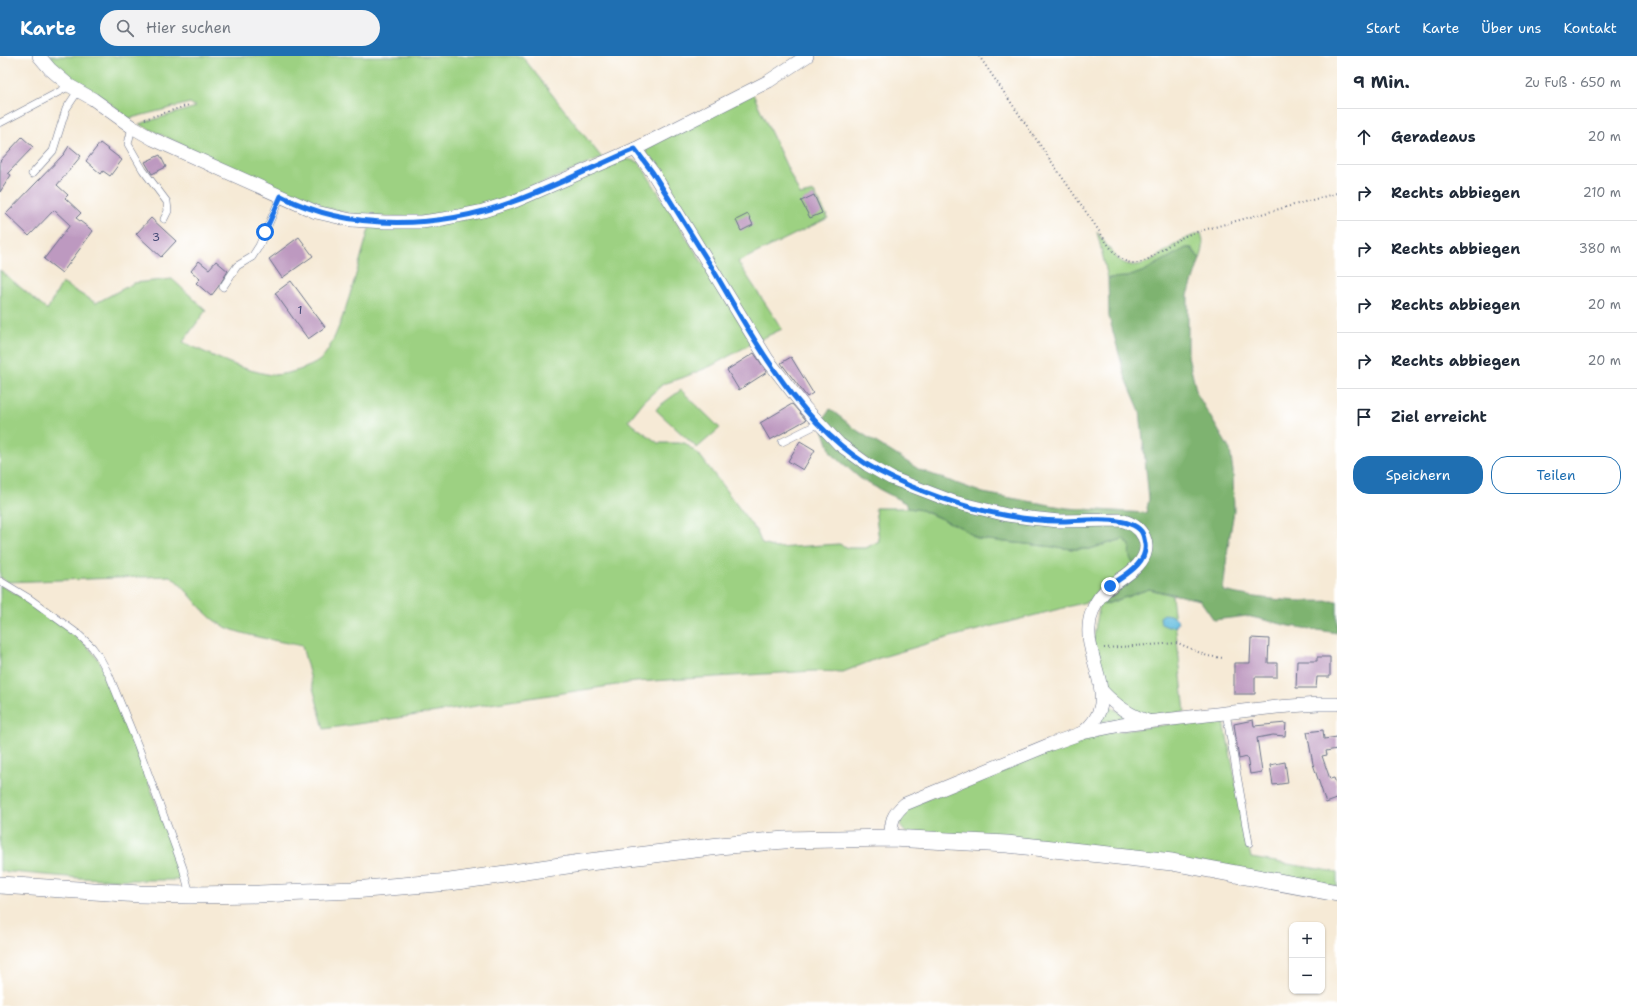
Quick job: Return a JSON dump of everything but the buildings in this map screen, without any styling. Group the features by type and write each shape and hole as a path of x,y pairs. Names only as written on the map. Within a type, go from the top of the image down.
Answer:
{"street":[{"path":"39,56 50,69 74,89 93,98 132,127 153,139 316,212 351,220 400,222 443,220 484,211 515,201 635,149 769,81 807,56"},
{"path":"635,149 653,173 767,359 818,424 839,444 868,465 891,478 954,502 1007,515 1030,518 1058,521 1120,520 1136,526 1144,536 1146,548 1144,555 1137,566 1110,586 1095,603 1089,624 1089,638 1102,691 1102,701 1099,713 1090,727 1082,733"},
{"path":"1102,691 1108,698 1129,713 1150,721"},
{"path":"891,838 893,819 896,813 905,804 1050,744 1082,733 1150,721 1277,707 1337,704"},
{"path":"0,885 190,895 353,890 450,882 581,863 719,846 784,840 891,838 1007,844 1109,854 1172,862 1337,893"}],"lane":[{"path":"0,122 74,89"},
{"path":"32,174 53,151 74,89"},
{"path":"132,127 128,144 143,170 166,202 168,211 164,219"},
{"path":"223,287 237,266 252,257 259,246 281,196"},
{"path":"782,442 818,424"},
{"path":"0,581 30,599 78,634 92,647 100,658 110,675 138,746 183,868 190,895"},
{"path":"1223,714 1249,843"}],"path":[{"path":"979,56 1097,228 1115,253 1123,260 1131,262 1145,261 1182,237 1201,230 1337,193"},
{"path":"132,127 136,122 189,105"},
{"path":"1092,652 1106,647 1178,643 1207,656 1223,658"}],"green space":[{"path":"44,56 522,56 602,158 490,205 428,217 367,217 296,200 139,124 196,107 190,103 127,119 119,110 97,94 80,83 71,82"},
{"path":"753,94 800,195 814,192 828,218 738,262 782,329 759,340 646,155 646,147"},
{"path":"627,159 639,162 753,343 711,366 663,384 644,401 628,421 658,443 685,443 701,457 757,532 762,544 776,548 839,544 849,548 866,548 879,541 875,508 908,508 921,510 962,528 978,539 1073,549 1090,549 1123,539 1130,545 1135,564 1094,600 943,639 879,658 843,672 813,671 636,682 324,729 302,646 270,640 236,631 218,623 199,606 177,581 170,576 7,582 0,577 0,270 47,310 62,283 96,303 134,283 172,279 206,310 183,342 222,360 265,374 273,375 286,373 305,368 316,363 328,351 342,318 370,226 439,225"},
{"path":"1097,232 1118,259 1132,265 1140,265 1154,259 1179,242 1201,233 1203,249 1200,259 1192,248 1186,248 1144,271 1128,277 1108,278"},
{"path":"1186,248 1191,248 1200,259 1188,295 1188,356 1197,394 1230,450 1233,471 1234,511 1223,591 1280,600 1337,601 1337,633 1290,626 1247,616 1214,620 1200,600 1149,589 1103,605 1109,592 1135,564 1131,560 1129,551 1130,545 1123,539 1090,549 1073,549 978,539 962,528 922,510 908,508 907,504 862,480 831,453 821,423 830,409 858,431 920,470 983,493 1067,508 1146,513 1149,499 1140,411 1125,376 1109,317 1108,278 1128,277 1144,271"},
{"path":"681,390 720,428 697,448 656,410 659,406"},
{"path":"0,585 35,605 57,621 87,646 101,664 112,685 142,765 183,876 182,880 79,878 0,871"},
{"path":"1149,589 1172,595 1185,712 1147,716 1127,708 1109,694 1100,677 1093,641 1100,603 1109,592 1104,605"},
{"path":"1107,704 1128,718 1099,722"},
{"path":"1223,717 1251,858 1337,872 1337,887 906,833 901,827 900,822 908,807 1066,742 1099,734"}],"water":[{"path":"1164,614 1175,617 1179,622 1176,626 1168,627 1161,624 1160,617"}],"route":[{"path":"265,232 281,196 297,205 316,212 351,220 385,222 422,222 443,220 484,211 515,201 635,149 653,173 704,254 767,359 818,424 839,444 868,465 891,478 954,502 1007,515 1058,521 1120,520 1136,526 1144,536 1146,548 1144,555 1137,566 1110,586"}]}
